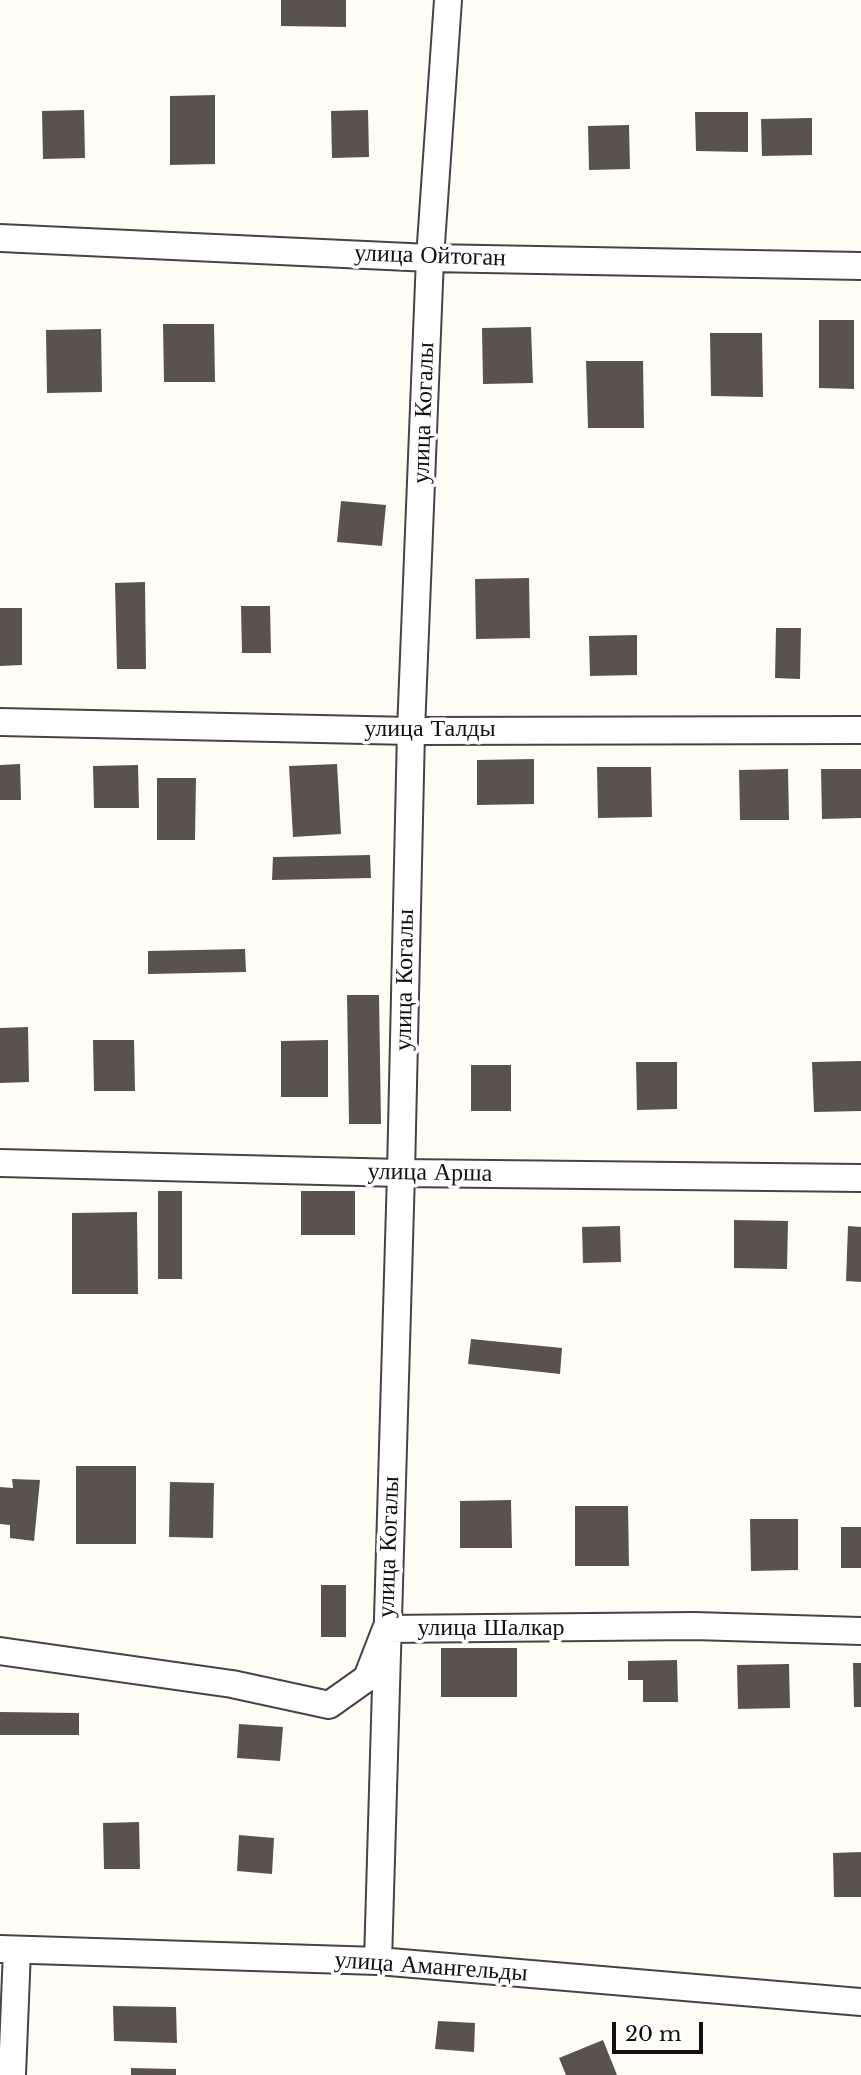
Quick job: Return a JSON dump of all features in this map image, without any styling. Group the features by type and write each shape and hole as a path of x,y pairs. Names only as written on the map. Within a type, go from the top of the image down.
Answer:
{"street":[{"name":"улица Когалы","path":"378,1961 411,731 430,258 447,0"},
{"name":"улица Ойтоган","path":"0,238 430,258 861,266"},
{"name":"улица Талды","path":"0,722 411,731 861,730"},
{"name":"улица Арша","path":"0,1163 401,1173 861,1178"},
{"name":"улица Шалкар","path":"0,1651 232,1684 329,1705 367,1678 386,1629 694,1626 861,1631"},
{"name":"улица Амангельды","path":"8,1950 378,1961 861,2002"},
{"path":"8,1950 12,2075"}],"building":[{"path":"281,0 346,0 346,27 281,26"},
{"path":"215,95 215,164 170,165 170,96"},
{"path":"84,110 85,158 43,159 42,111"},
{"path":"368,110 369,157 332,158 331,111"},
{"path":"695,112 748,112 748,152 696,151"},
{"path":"812,118 812,155 762,156 761,119"},
{"path":"629,125 630,169 589,170 588,126"},
{"path":"819,320 854,320 854,389 819,388"},
{"path":"163,324 214,324 215,382 164,382"},
{"path":"531,327 533,383 483,384 482,328"},
{"path":"101,329 102,392 47,393 46,330"},
{"path":"710,333 762,333 763,397 711,396"},
{"path":"586,361 643,361 644,428 588,428"},
{"path":"341,501 386,505 382,546 337,542"},
{"path":"529,578 530,638 476,639 475,579"},
{"path":"145,582 146,669 117,669 115,583"},
{"path":"241,606 270,606 271,653 242,653"},
{"path":"0,608 22,608 22,665 0,666"},
{"path":"776,628 801,628 800,679 775,678"},
{"path":"637,635 637,675 590,676 589,636"},
{"path":"534,759 534,804 477,805 477,760"},
{"path":"20,764 21,800 0,800 0,765"},
{"path":"337,764 341,834 293,837 289,766"},
{"path":"138,765 139,808 94,808 93,766"},
{"path":"597,767 651,767 652,817 598,818"},
{"path":"788,769 789,820 740,820 739,770"},
{"path":"821,769 861,769 861,818 822,819"},
{"path":"157,778 196,778 195,840 157,840"},
{"path":"370,855 371,878 272,880 273,857"},
{"path":"245,949 246,972 148,974 148,951"},
{"path":"347,995 379,995 381,1124 349,1124"},
{"path":"28,1027 29,1082 0,1083 0,1028"},
{"path":"93,1040 134,1040 135,1091 94,1091"},
{"path":"328,1040 328,1097 281,1097 281,1041"},
{"path":"861,1061 861,1111 814,1112 812,1062"},
{"path":"636,1062 677,1062 677,1109 637,1110"},
{"path":"471,1065 511,1065 511,1111 471,1111"},
{"path":"158,1191 182,1191 182,1279 158,1279"},
{"path":"301,1191 355,1191 355,1235 301,1235"},
{"path":"137,1212 138,1294 72,1294 72,1213"},
{"path":"734,1220 788,1221 787,1269 734,1268"},
{"path":"620,1226 621,1262 583,1263 582,1227"},
{"path":"848,1226 861,1227 861,1282 846,1281"},
{"path":"471,1339 562,1348 560,1374 468,1364"},
{"path":"76,1466 136,1466 136,1544 76,1544"},
{"path":"12,1479 40,1480 34,1541 10,1538 10,1525 0,1524 0,1487 13,1488"},
{"path":"170,1482 214,1483 213,1538 169,1537"},
{"path":"511,1500 512,1548 460,1548 460,1501"},
{"path":"575,1506 628,1506 629,1566 575,1566"},
{"path":"750,1519 798,1519 798,1570 751,1571"},
{"path":"841,1527 861,1527 861,1568 841,1568"},
{"path":"321,1585 346,1585 346,1637 321,1637"},
{"path":"441,1648 517,1648 517,1697 441,1697"},
{"path":"677,1660 678,1702 643,1702 643,1680 628,1680 628,1661"},
{"path":"853,1663 861,1663 861,1707 854,1707"},
{"path":"789,1664 790,1708 738,1709 737,1665"},
{"path":"0,1712 79,1713 79,1735 0,1735"},
{"path":"239,1724 283,1727 280,1761 237,1758"},
{"path":"139,1822 140,1869 104,1869 103,1823"},
{"path":"239,1835 274,1838 272,1874 237,1871"},
{"path":"861,1852 861,1897 834,1897 833,1853"},
{"path":"113,2006 176,2007 177,2043 114,2041"},
{"path":"438,2021 475,2023 474,2052 435,2049"},
{"path":"603,2040 617,2075 566,2075 559,2058"},
{"path":"131,2068 176,2069 176,2075 131,2075"}]}
